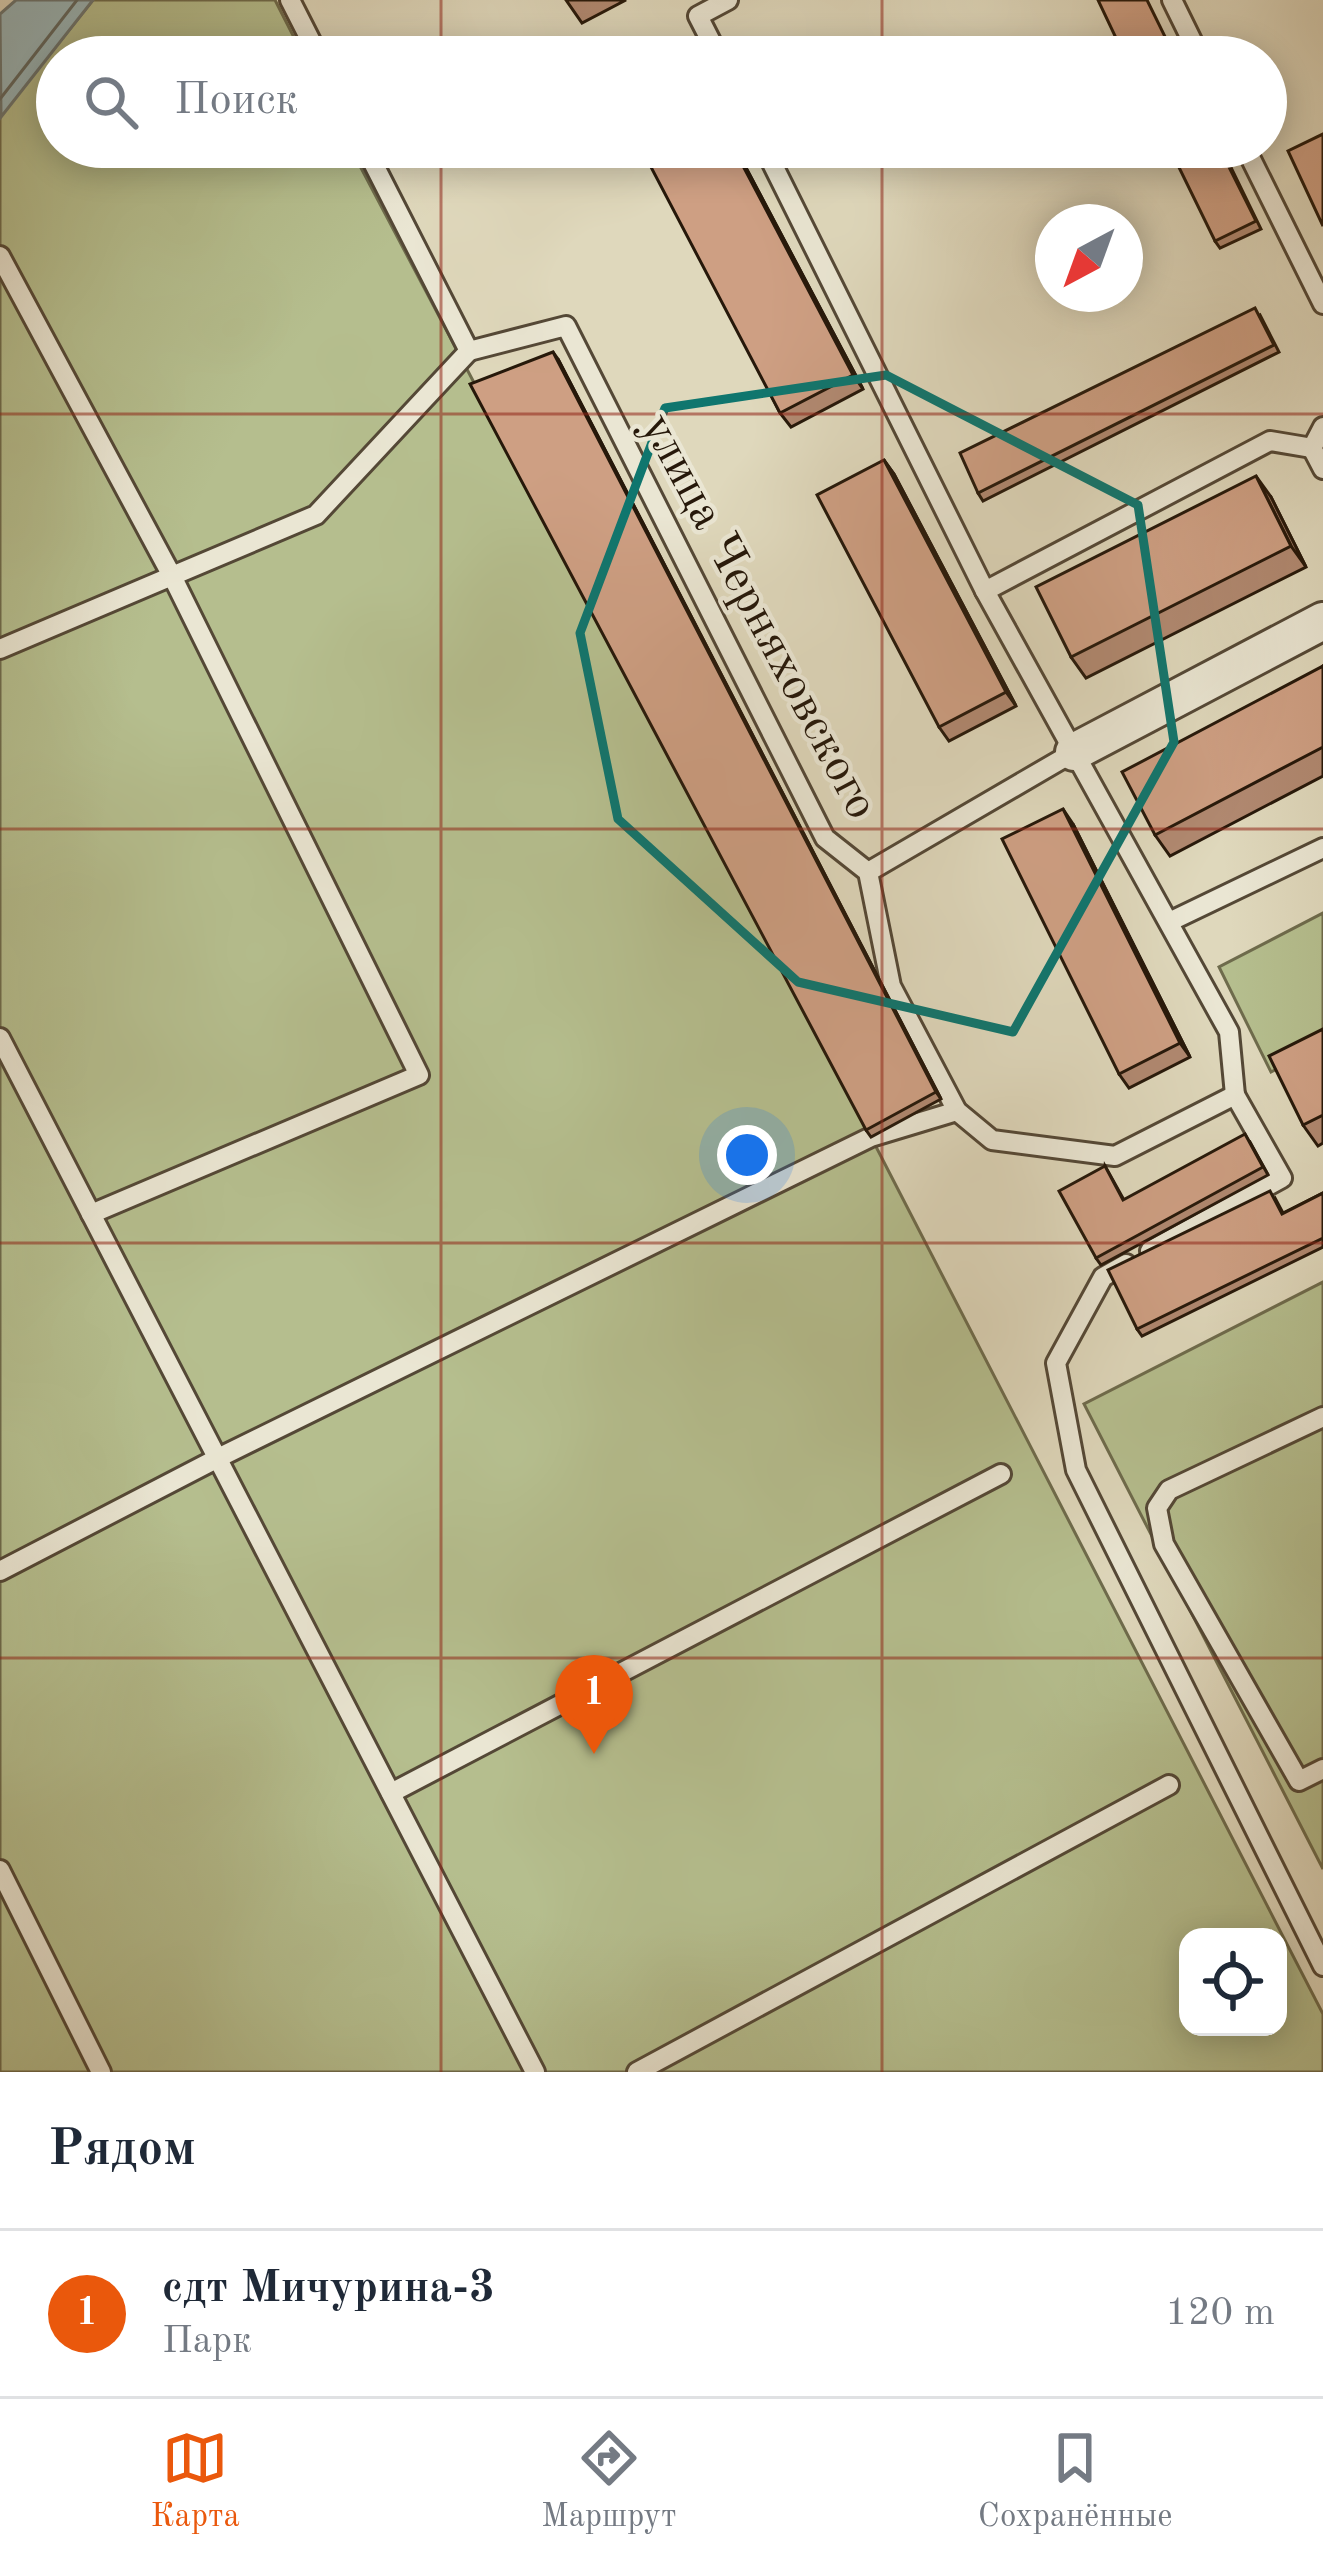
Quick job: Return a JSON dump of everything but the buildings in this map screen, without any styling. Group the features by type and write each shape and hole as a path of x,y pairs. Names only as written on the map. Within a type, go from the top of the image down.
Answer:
{"street":[{"path":"1075,752 1323,621"}],"lane":[{"path":"290,0 308,36"},
{"path":"708,36 698,16 728,0"},
{"path":"1172,0 1190,36"},
{"path":"0,650 316,515 469,351 376,168"},
{"path":"774,168 985,590 1228,1033 1234,1095 1282,1178 1103,1277 1056,1363 1076,1470 1323,1966"},
{"path":"1255,168 1323,304"},
{"path":"0,256 172,576 419,1076 91,1214"},
{"name":"улица Черняховского","path":"469,351 566,326 825,838 868,872 891,986 957,1111"},
{"path":"1312,448 1323,427"},
{"path":"985,590 1270,441 1312,448"},
{"path":"1312,448 1323,469"},
{"path":"868,872 1075,752"},
{"path":"1168,922 1323,848"},
{"path":"0,1038 536,2072"},
{"path":"0,1570 871,1137 957,1111 992,1140 1114,1156 1234,1095"},
{"path":"1323,1417 1169,1490 1157,1508 1164,1544 1299,1780 1323,1769"},
{"path":"391,1793 1000,1474"},
{"path":"637,2072 1169,1785"},
{"path":"0,1870 101,2072"}],"highlighted area":[{"path":"886,375 1138,505 1174,742 1013,1032 798,982 618,819 580,633 665,408"}],"green space":[{"path":"93,0 275,0 293,36 64,36"},
{"path":"36,71 36,168 361,168 871,1137 1279,1928 1179,1928 1179,2036 1287,2036 1287,1944 1323,2014 1323,2072 0,2072 0,116"},
{"path":"1323,913 1323,1045 1271,1072 1219,967"},
{"path":"1323,1282 1323,1869 1084,1404"}],"water":[{"path":"16,0 93,0 65,36 36,36 36,72 1,117 0,14"}],"place":[{"name":"сдт Мичурина-3","path":"594,1754"}]}
